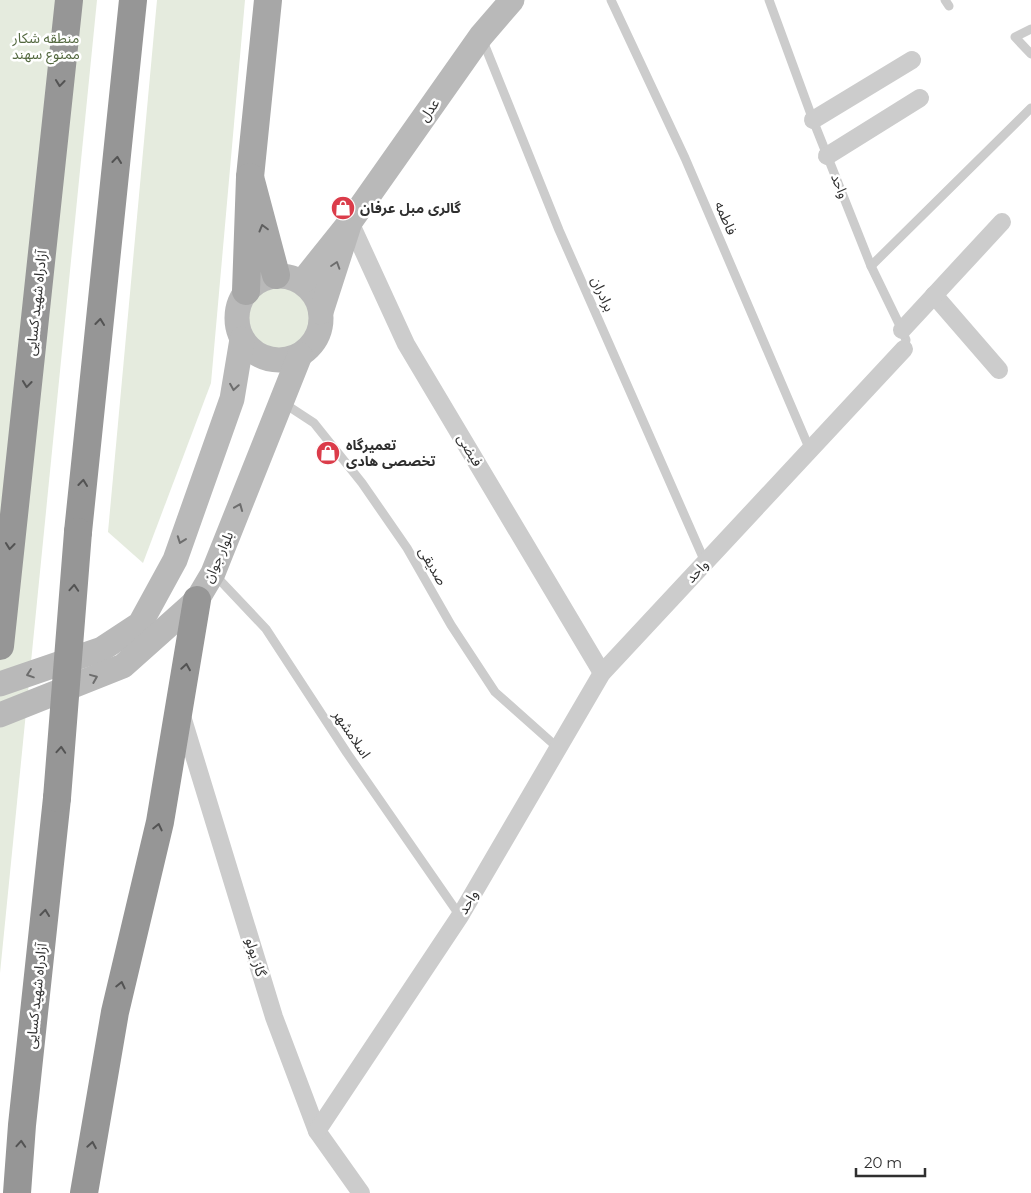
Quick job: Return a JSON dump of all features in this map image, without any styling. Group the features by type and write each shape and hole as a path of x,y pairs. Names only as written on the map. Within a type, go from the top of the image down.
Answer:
{"highway":[{"name":"آزادراه شهید کسایی","path":"0,646 2,603 69,0"},
{"name":"آزادراه شهید کسایی","path":"18,1193 22,1125 57,798 78,532 133,0"},
{"path":"84,1193 115,1012 160,822 196,600"}],"main road":[{"path":"246,291 250,178 268,0"},
{"path":"250,178 276,275"}],"street":[{"name":"عدل","path":"350,222 481,36 512,0"},
{"path":"814,120 912,60"},
{"path":"827,156 920,98"},
{"path":"302,282 350,222"},
{"path":"321,312 350,222"},
{"name":"فیضی","path":"350,222 406,344 602,673"},
{"path":"902,330 1002,222"},
{"path":"276,275 289,276 302,282 318,300 321,312 321,324 317,336 310,347 300,355 288,359 274,360 261,356 250,349 242,339 237,314 240,301 246,291 255,283 276,275"},
{"path":"934,296 999,370"},
{"path":"0,684 102,649 140,624 174,560 232,400 242,339"},
{"name":"واحد","path":"317,1131 460,916 602,673 904,349"},
{"name":"بلوار جوان","path":"0,715 123,666 196,600 213,573 300,355"},
{"name":"گاز یولو","path":"180,707 274,1017 317,1131 361,1193"}],"lane":[{"name":"فاطمه","path":"611,0 685,158 810,450"},
{"name":"واحد","path":"769,0 827,156 871,266 906,340 904,349"},
{"path":"1031,30 1015,36 1031,54"},
{"name":"برادران","path":"481,36 559,230 705,562"},
{"path":"871,266 1031,108"},
{"name":"صدیقی","path":"281,401 314,423 362,483 407,548 451,625 495,692 558,748"},
{"name":"اسلامشهر","path":"213,573 266,629 348,753 460,916"}],"green space":[{"name":"منطقه شکار ممنوع سهند","path":"0,0 97,0 0,973"},
{"path":"157,0 245,0 211,383 143,563 108,532"},
{"path":"286,285 298,291 307,300 313,312 311,332 303,343 286,353 272,353 255,343 247,332 245,312 255,295 266,287"}],"place":[{"name":"گالری مبل عرفان","path":"343,208"},
{"name":"تعمیرگاه تخصصی هادی","path":"328,453"}]}
